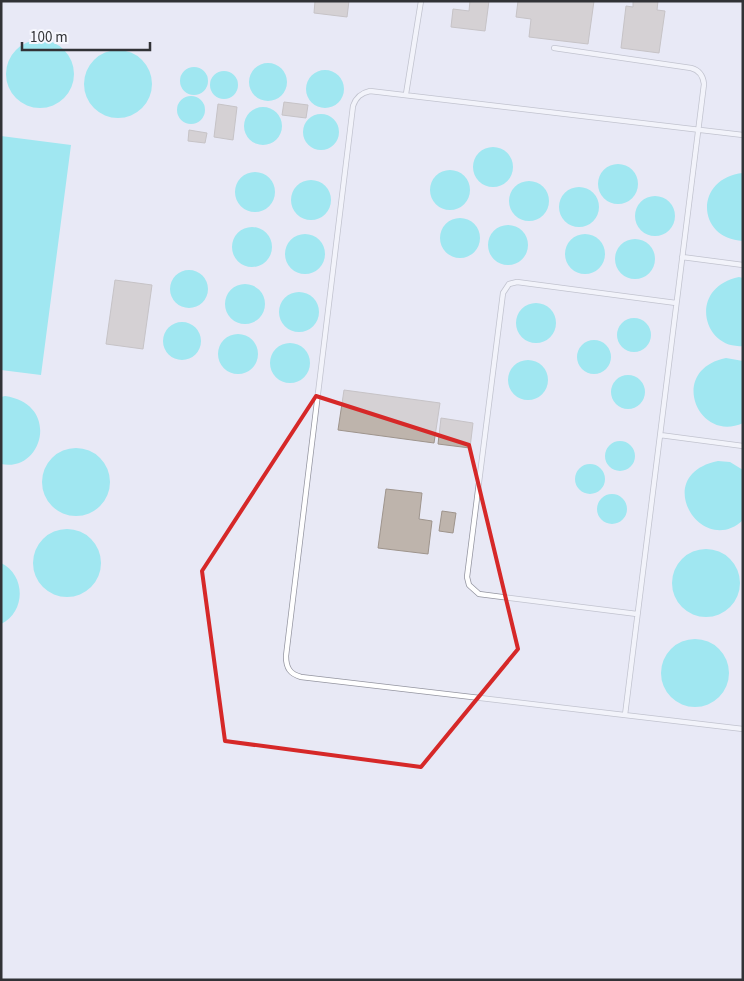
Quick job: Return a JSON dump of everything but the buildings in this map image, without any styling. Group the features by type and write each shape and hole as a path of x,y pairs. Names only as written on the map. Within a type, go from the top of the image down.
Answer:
{"lane":[{"path":"406,94 421,1"},
{"path":"554,48 695,69 702,75 704,84 625,715"},
{"path":"743,135 406,94 370,91 358,97 354,106 286,664 294,675 301,677 743,729"},
{"path":"682,257 743,265"},
{"path":"637,614 479,594 469,585 467,577 503,293 506,286 517,282 676,303"},
{"path":"660,435 743,446"}],"highlighted area":[{"path":"316,396 469,445 518,649 421,767 225,741 202,571"}],"water":[{"path":"33,40 47,40 59,45 69,55 74,67 74,81 69,93 59,103 47,108 33,108 21,103 11,93 6,81 6,67 11,55 21,45"},
{"path":"111,50 125,50 137,55 147,65 152,77 152,91 147,103 137,113 125,118 111,118 99,113 89,103 84,91 84,77 89,65 99,55"},
{"path":"268,63 281,69 287,82 281,95 268,101 255,95 249,82 255,69"},
{"path":"194,67 204,71 208,81 204,91 194,95 184,91 180,81 184,71"},
{"path":"325,70 338,76 344,89 338,102 325,108 312,102 306,89 312,76"},
{"path":"224,71 234,75 238,85 234,95 224,99 214,95 210,85 214,75"},
{"path":"191,96 201,100 205,110 201,120 191,124 181,120 177,110 181,100"},
{"path":"263,107 276,113 282,126 276,139 263,145 250,139 244,126 250,113"},
{"path":"321,114 328,115 334,119 338,125 338,139 334,145 328,149 321,150 314,149 308,145 304,139 303,132 304,125 308,119 314,115"},
{"path":"1,136 71,145 41,375 1,370"},
{"path":"489,147 497,147 504,150 510,156 513,167 510,178 504,184 497,187 489,187 482,184 476,178 473,171 473,163 476,156 482,150"},
{"path":"614,164 622,164 629,167 635,173 638,184 635,195 629,201 622,204 614,204 607,201 601,195 598,188 598,180 601,173 607,167"},
{"path":"446,170 454,170 461,173 467,179 470,190 467,201 461,207 454,210 446,210 439,207 433,201 430,194 430,186 433,179 439,173"},
{"path":"251,172 259,172 266,175 272,181 275,192 272,203 266,209 259,212 251,212 244,209 238,203 235,196 235,188 238,181 244,175"},
{"path":"743,173 743,241 727,238 716,230 709,220 707,208 709,196 716,185 727,177"},
{"path":"307,180 315,180 322,183 328,189 331,200 328,211 322,217 315,220 307,220 300,217 294,211 291,204 291,196 294,189 300,183"},
{"path":"525,181 533,181 540,184 546,190 549,201 546,212 540,218 533,221 525,221 518,218 512,212 509,205 509,197 512,190 518,184"},
{"path":"575,187 583,187 590,190 596,196 599,207 596,218 590,224 583,227 575,227 568,224 562,218 559,211 559,203 562,196 568,190"},
{"path":"651,196 659,196 666,199 672,205 675,216 672,227 666,233 659,236 651,236 644,233 638,227 635,220 635,212 638,205 644,199"},
{"path":"456,218 464,218 471,221 477,227 480,238 477,249 471,255 464,258 456,258 449,255 443,249 440,242 440,234 443,227 449,221"},
{"path":"504,225 512,225 519,228 525,234 528,245 525,256 519,262 512,265 504,265 497,262 491,256 488,249 488,241 491,234 497,228"},
{"path":"248,227 256,227 263,230 269,236 272,247 269,258 263,264 256,267 248,267 241,264 235,258 232,251 232,243 235,236 241,230"},
{"path":"301,234 309,234 316,237 322,243 325,254 322,265 316,271 309,274 301,274 294,271 288,265 285,258 285,250 288,243 294,237"},
{"path":"581,234 589,234 596,237 602,243 605,254 602,265 596,271 589,274 581,274 574,271 568,265 565,258 565,250 568,243 574,237"},
{"path":"631,239 639,239 646,242 652,248 655,259 652,270 646,276 639,279 631,279 624,276 618,270 615,263 615,255 618,248 624,242"},
{"path":"189,270 202,276 208,289 202,302 189,308 176,302 170,289 176,276"},
{"path":"739,277 743,278 743,346 729,345 718,338 710,329 706,317 707,305 712,293 723,283"},
{"path":"241,284 249,284 256,287 262,293 265,304 262,315 256,321 249,324 241,324 234,321 228,315 225,308 225,300 228,293 234,287"},
{"path":"295,292 303,292 310,295 316,301 319,312 316,323 310,329 303,332 295,332 288,329 282,323 279,316 279,308 282,301 288,295"},
{"path":"540,303 547,306 553,312 556,323 555,331 547,340 540,343 532,343 525,340 517,331 516,319 519,312 528,304"},
{"path":"634,318 641,319 646,323 650,328 650,342 646,347 641,351 634,352 627,351 622,347 618,342 617,335 618,328 622,323 627,319"},
{"path":"182,322 195,328 201,341 195,354 182,360 169,354 163,341 169,328"},
{"path":"234,334 242,334 249,337 255,343 258,354 255,365 249,371 242,374 234,374 227,371 221,365 218,358 218,350 221,343 227,337"},
{"path":"594,340 601,341 606,345 610,350 610,364 606,369 601,373 594,374 587,373 582,369 578,364 577,357 578,350 582,345 587,341"},
{"path":"286,343 294,343 301,346 307,352 310,363 307,374 301,380 294,383 286,383 279,380 273,374 270,367 270,359 273,352 279,346"},
{"path":"726,358 743,361 743,423 727,427 713,423 702,415 696,403 694,389 697,376 708,365"},
{"path":"532,360 539,363 545,369 548,380 547,388 539,397 532,400 524,400 517,397 509,388 508,376 511,369 520,361"},
{"path":"628,375 635,376 640,380 644,385 644,399 640,404 635,408 628,409 621,408 616,404 612,399 611,392 612,385 616,380 621,376"},
{"path":"5,396 23,402 34,411 39,423 40,436 35,449 27,458 16,464 1,464 1,397"},
{"path":"620,441 631,445 635,456 631,467 620,471 609,467 605,456 609,445"},
{"path":"69,448 83,448 95,453 105,463 110,475 110,489 105,501 95,511 83,516 69,516 57,511 47,501 42,489 42,475 47,463 57,453"},
{"path":"718,461 730,462 743,470 743,520 727,529 712,529 699,522 689,510 685,496 687,482 698,469"},
{"path":"590,464 601,468 605,479 601,490 590,494 579,490 575,479 579,468"},
{"path":"612,494 623,498 627,509 623,520 612,524 601,520 597,509 601,498"},
{"path":"60,529 74,529 86,534 96,544 101,556 101,570 96,582 86,592 74,597 60,597 48,592 38,582 33,570 33,556 38,544 48,534"},
{"path":"699,549 713,549 725,554 735,564 740,576 740,590 735,602 725,612 713,617 699,617 687,612 677,602 672,590 672,576 677,564 687,554"},
{"path":"1,563 15,576 19,584 20,594 19,603 15,611 1,624"},
{"path":"688,639 702,639 714,644 724,654 729,666 729,680 724,692 714,702 702,707 688,707 676,702 666,692 661,680 661,666 666,654 676,644"}]}
